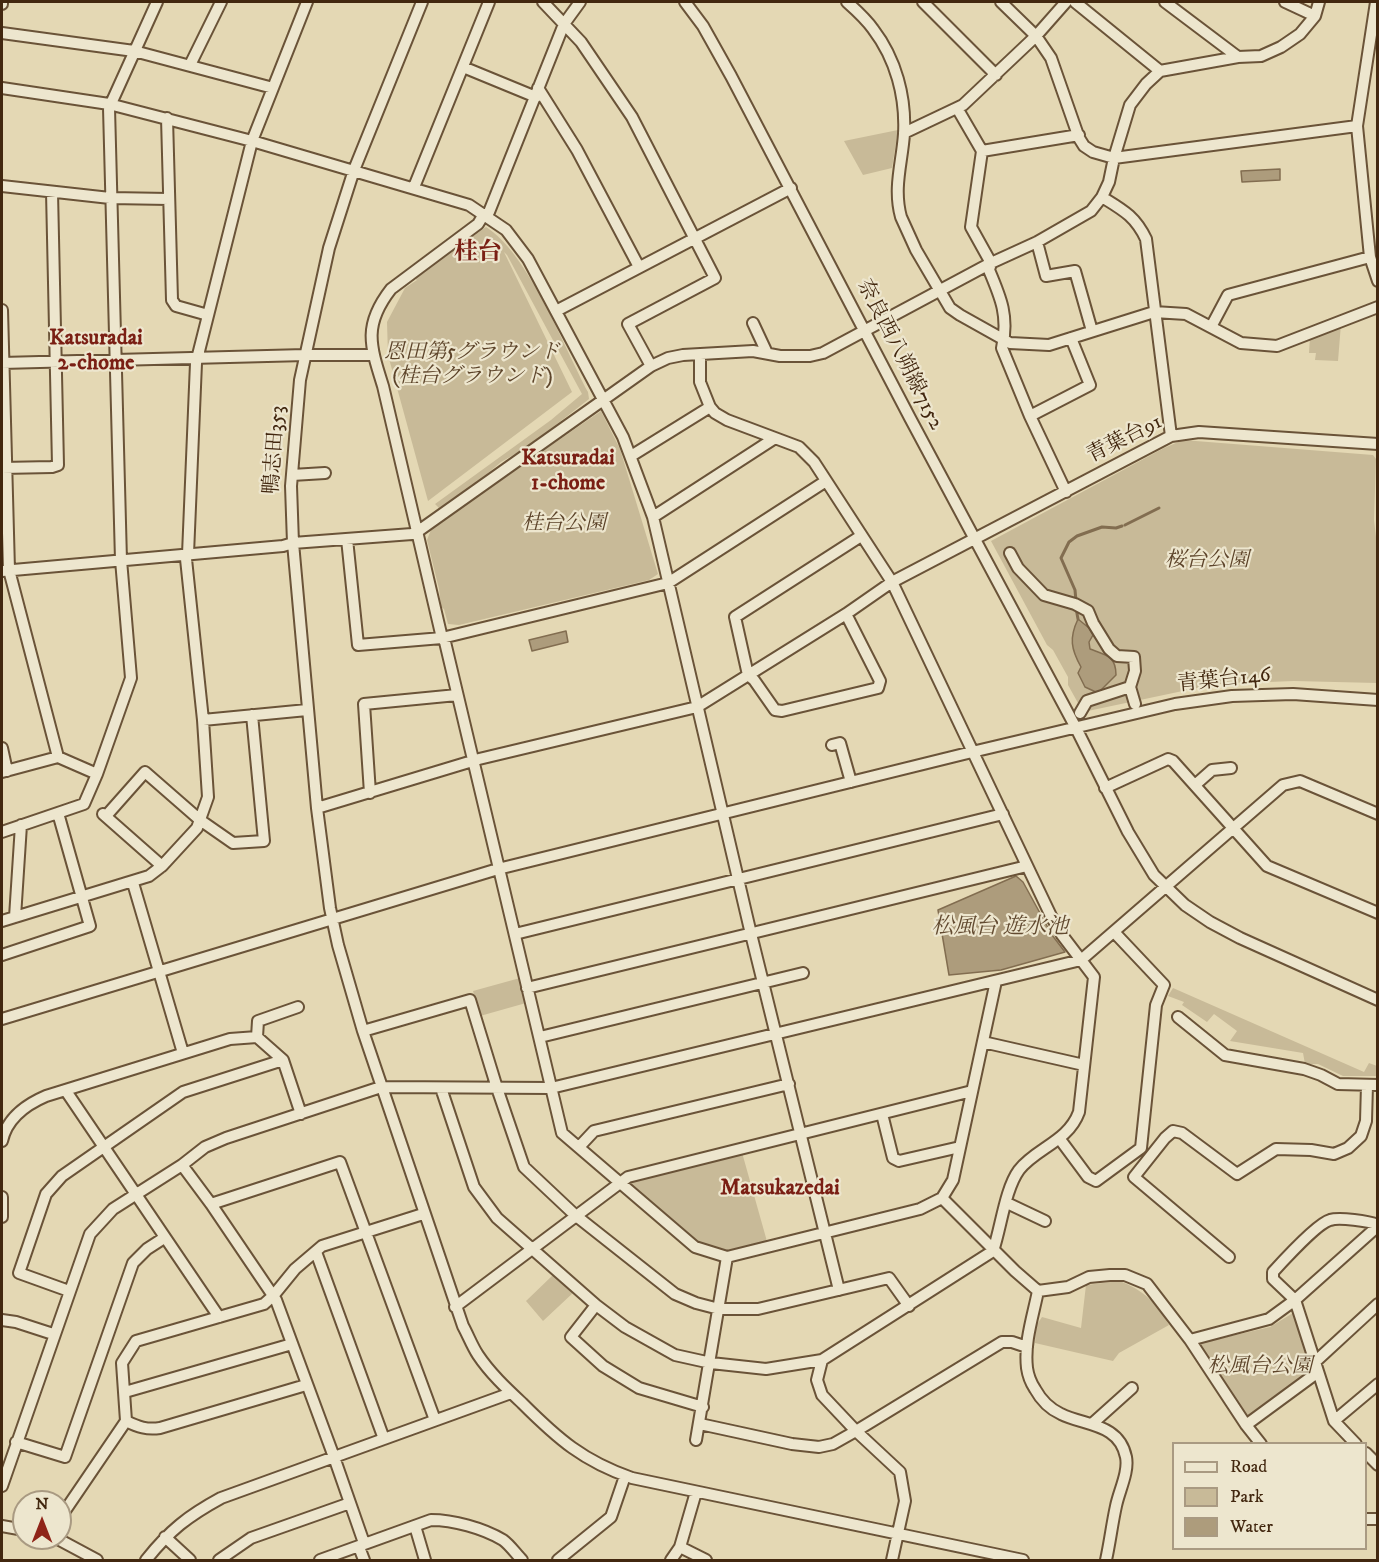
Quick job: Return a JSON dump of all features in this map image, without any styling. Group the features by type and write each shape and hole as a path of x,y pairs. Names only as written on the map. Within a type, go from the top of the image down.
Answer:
{"street":[{"path":"2,832 87,803 131,678 121,560 110,198 110,104 157,2"},
{"path":"190,65 221,2"},
{"path":"2,921 133,883 149,876 162,866 197,828 208,797 203,720 186,559 198,358 252,141 307,2"},
{"name":"鴨志田353","path":"422,2 354,170 329,248 300,380 292,475 293,543 321,851 332,918 363,1031 455,1306 477,1354 511,1393 564,1444 596,1464 625,1476 696,1492 1023,1560"},
{"path":"414,187 489,2"},
{"path":"543,2 581,42 632,117 715,278 628,324 651,366"},
{"path":"580,2 564,24 489,212 484,214 478,224 391,289 380,303 372,323 373,355 383,386 562,1133 696,1247 727,1257 920,1209 942,1198 953,1180 996,981"},
{"name":"奈良西八朔線7152","path":"685,2 703,26 791,188 1076,728 1128,832 1154,875 1185,905 1240,938 1377,1000"},
{"path":"847,2 873,29 894,66 901,91 904,134 897,183 898,206 916,250 951,308 1010,344 1049,345 1154,312 1186,314 1241,343 1277,346 1377,307"},
{"path":"923,2 996,75"},
{"path":"1001,2 1036,36 1051,58 1079,135 1084,146 1092,152 1114,158 1357,126"},
{"path":"904,134 963,105 1036,36 1066,2"},
{"path":"1075,2 1160,71"},
{"path":"1165,2 1238,57"},
{"path":"1285,2 1315,16"},
{"path":"5,570 417,532 651,366 668,358 753,351 800,356 824,353 991,263 1037,242 1091,211 1102,197 1109,182 1130,105 1146,84 1160,71 1238,57 1261,56 1300,34 1315,16 1319,2"},
{"path":"1376,2 1357,126 1370,257 1377,282"},
{"path":"2,33 134,51 273,88"},
{"path":"463,68 537,93 577,150 639,267"},
{"path":"2,88 110,104 414,187 469,205 484,214 506,230 528,259 631,456 652,517 839,1290"},
{"path":"957,108 982,152 971,227 991,263 989,270 1003,300 1004,340 1002,348 1030,416 1066,492"},
{"path":"167,118 172,300 176,306 208,315"},
{"path":"982,152 1079,135"},
{"path":"2,186 110,198 169,199"},
{"path":"556,311 791,188"},
{"path":"4,468 58,465 52,192"},
{"path":"1102,197 1130,214 1139,224 1146,239 1171,436"},
{"path":"1037,242 1046,276 1075,271 1092,331"},
{"path":"1211,327 1228,295 1370,257"},
{"path":"2,310 5,570 58,757"},
{"path":"753,322 767,353"},
{"path":"1030,416 1090,385 1071,338"},
{"path":"2,363 373,355"},
{"path":"441,1088 474,1187 497,1218 530,1249 596,1305 636,1334 675,1355 711,1364 766,1369 822,1360 993,1251 1013,1181 1020,1169 1059,1138 1075,1122 1079,1112 1094,977 1056,926 892,582 814,462 799,447 727,420 710,407 700,382 700,356"},
{"path":"631,456 710,407"},
{"name":"青葉台91","path":"317,808 544,742 697,707 846,614 892,582 1171,436 1199,432 1377,444"},
{"path":"652,517 775,438"},
{"path":"292,475 325,473"},
{"path":"347,539 358,645 442,638 668,583 826,481"},
{"path":"846,614 880,681 878,688 782,711 775,710 748,675 735,617 861,536"},
{"path":"1010,553 1018,568 1044,595 1075,604 1088,611 1109,649 1117,656 1134,657 1135,671 1130,687 1135,704"},
{"path":"1080,713 1087,701 1130,687"},
{"name":"青葉台146","path":"2,1019 498,869 1175,704 1232,696 1293,694 1377,700"},
{"path":"370,792 364,704 458,695"},
{"path":"203,720 307,710"},
{"path":"162,866 104,815 145,772 200,820 233,843 264,841 252,715"},
{"path":"840,743 851,782"},
{"path":"2,748 4,771 58,757 97,774"},
{"path":"1105,788 1168,759 1173,761 1267,866 1377,913"},
{"path":"1195,785 1212,770 1231,768"},
{"path":"2,1486 53,1334 90,1234 113,1209 182,1165 205,1147 226,1137 381,1087 551,1088 1081,960 1283,784 1300,781 1377,814"},
{"path":"2,955 90,926 58,813"},
{"path":"515,934 1004,814"},
{"path":"15,917 21,825"},
{"path":"527,988 1027,866"},
{"path":"133,883 183,1053"},
{"path":"1059,1138 1088,1177 1096,1181 1141,1148 1156,1005 1164,985 1114,932"},
{"path":"540,1037 803,973"},
{"path":"363,1031 470,1000 524,1167 575,1215 675,1294 719,1309 758,1309 889,1278 909,1306"},
{"path":"257,1037 258,1021 298,1007"},
{"path":"1178,1017 1225,1055 1304,1069 1338,1084 1372,1085 1361,1136 1348,1148 1334,1154 1311,1150 1276,1149 1237,1174 1182,1133 1173,1131 1165,1138 1134,1177 1229,1257"},
{"path":"2,1141 4,1132 14,1117 27,1104 46,1096 230,1039 257,1037 283,1060 301,1114"},
{"path":"983,1042 1084,1065"},
{"path":"69,1291 19,1273 46,1194 62,1176 183,1092 283,1060"},
{"path":"579,1146 594,1131 789,1084"},
{"path":"66,1091 219,1317"},
{"path":"455,1306 628,1177 972,1091"},
{"path":"882,1114 893,1158 899,1161 960,1147"},
{"path":"212,1204 340,1162 435,1420"},
{"path":"182,1165 212,1204 273,1296 350,1503 364,1560"},
{"path":"2,1197 2,1216"},
{"path":"942,1198 993,1251 1038,1291 1068,1287 1089,1277 1125,1275 1147,1284 1190,1340 1246,1425 1260,1442"},
{"path":"1007,1203 1045,1221"},
{"path":"72,1500 126,1421 122,1363 136,1341 264,1304 295,1269 322,1246 423,1214"},
{"path":"1190,1340 1269,1319 1295,1300 1377,1226 1367,1221 1330,1220 1313,1232 1273,1272 1274,1279 1295,1300 1334,1421 1355,1442"},
{"path":"16,1442 65,1457 133,1263 147,1249 164,1238"},
{"path":"316,1252 384,1439"},
{"path":"696,1440 711,1364 727,1257"},
{"path":"1038,1291 1026,1347 1027,1370 1040,1399 1059,1414 1094,1423 1117,1438 1126,1457 1124,1478 1116,1506 1106,1560"},
{"path":"1246,1425 1314,1375 1315,1362 1377,1304"},
{"path":"596,1305 571,1337 603,1366 639,1388 703,1407"},
{"path":"2,1320 53,1334"},
{"path":"700,1424 781,1442 819,1447 833,1444 1002,1342 1012,1342 1026,1347"},
{"path":"125,1392 292,1344"},
{"path":"822,1360 817,1380 822,1395 900,1472 905,1501 892,1560"},
{"path":"126,1421 150,1430 160,1428 306,1384"},
{"path":"1334,1421 1377,1384"},
{"path":"1094,1423 1132,1388"},
{"path":"146,1560 183,1520 221,1498 511,1393"},
{"path":"558,1560 611,1517 625,1476"},
{"path":"671,1560 680,1547 696,1492"},
{"path":"219,1560 251,1538 350,1503"},
{"path":"320,1560 431,1520 441,1520 489,1533 505,1541 522,1560"},
{"path":"415,1526 425,1560"},
{"path":"165,1537 190,1560"},
{"path":"72,1547 97,1560"},
{"path":"680,1547 706,1560"}],"green space":[{"path":"898,130 892,168 863,175 844,141"},
{"name":"恩田第5グラウンド (桂台グラウンド)","path":"486,227 516,257 544,302 588,392 589,399 529,446 501,462 439,508 435,504 551,420 582,394 504,252 572,392 428,501 388,355 387,322 405,288 417,280 414,278"},
{"path":"1341,324 1338,361 1315,360 1316,353 1309,353 1310,336"},
{"name":"桂台公園","path":"601,411 620,449 658,574 649,580 459,625 448,624 444,609 441,607 427,540 432,527"},
{"name":"桜台公園","path":"1183,440 1373,455 1376,459 1374,520 1378,554 1377,683 1294,681 1216,684 1083,712 1068,685 1068,677 1053,650 1047,645 991,541"},
{"path":"520,978 526,1003 480,1016 473,991"},
{"path":"1173,988 1364,1072 1369,1063 1377,1066 1377,1076 1343,1076 1318,1064 1305,1064 1303,1053 1230,1041 1237,1031 1214,1014 1207,1022 1182,1005 1184,1002 1168,996"},
{"path":"741,1149 768,1245 727,1257 695,1247 620,1182"},
{"path":"553,1275 574,1292 543,1321 526,1301"},
{"path":"1120,1281 1149,1298 1169,1325 1119,1353 1113,1361 1035,1343 1036,1326 1042,1317 1081,1328 1086,1285"},
{"name":"松風台公園","path":"1298,1310 1314,1375 1246,1425 1197,1344 1270,1327"}],"water":[{"path":"1280,169 1280,180 1242,182 1241,171"},
{"path":"1078,619 1089,628 1093,635 1089,642 1090,649 1109,657 1116,669 1116,675 1098,693 1085,687 1078,673 1081,667 1073,649 1072,638"},
{"path":"566,631 568,642 532,651 529,640"},
{"name":"松風台 遊水池","path":"1016,876 1023,882 1052,935 1065,952 1001,970 949,975 938,910"}],"waterway":[{"path":"1125,525 1159,508"},
{"path":"1076,601 1075,590 1061,558 1069,542 1077,536 1102,527 1122,526"},
{"path":"1076,608 1078,619"}],"district":[{"name":"桂台","path":"478,254"},
{"name":"Katsuradai 2-chome","path":"96,352"},
{"name":"Katsuradai 1-chome","path":"568,472"},
{"name":"Matsukazedai","path":"780,1189"}]}
